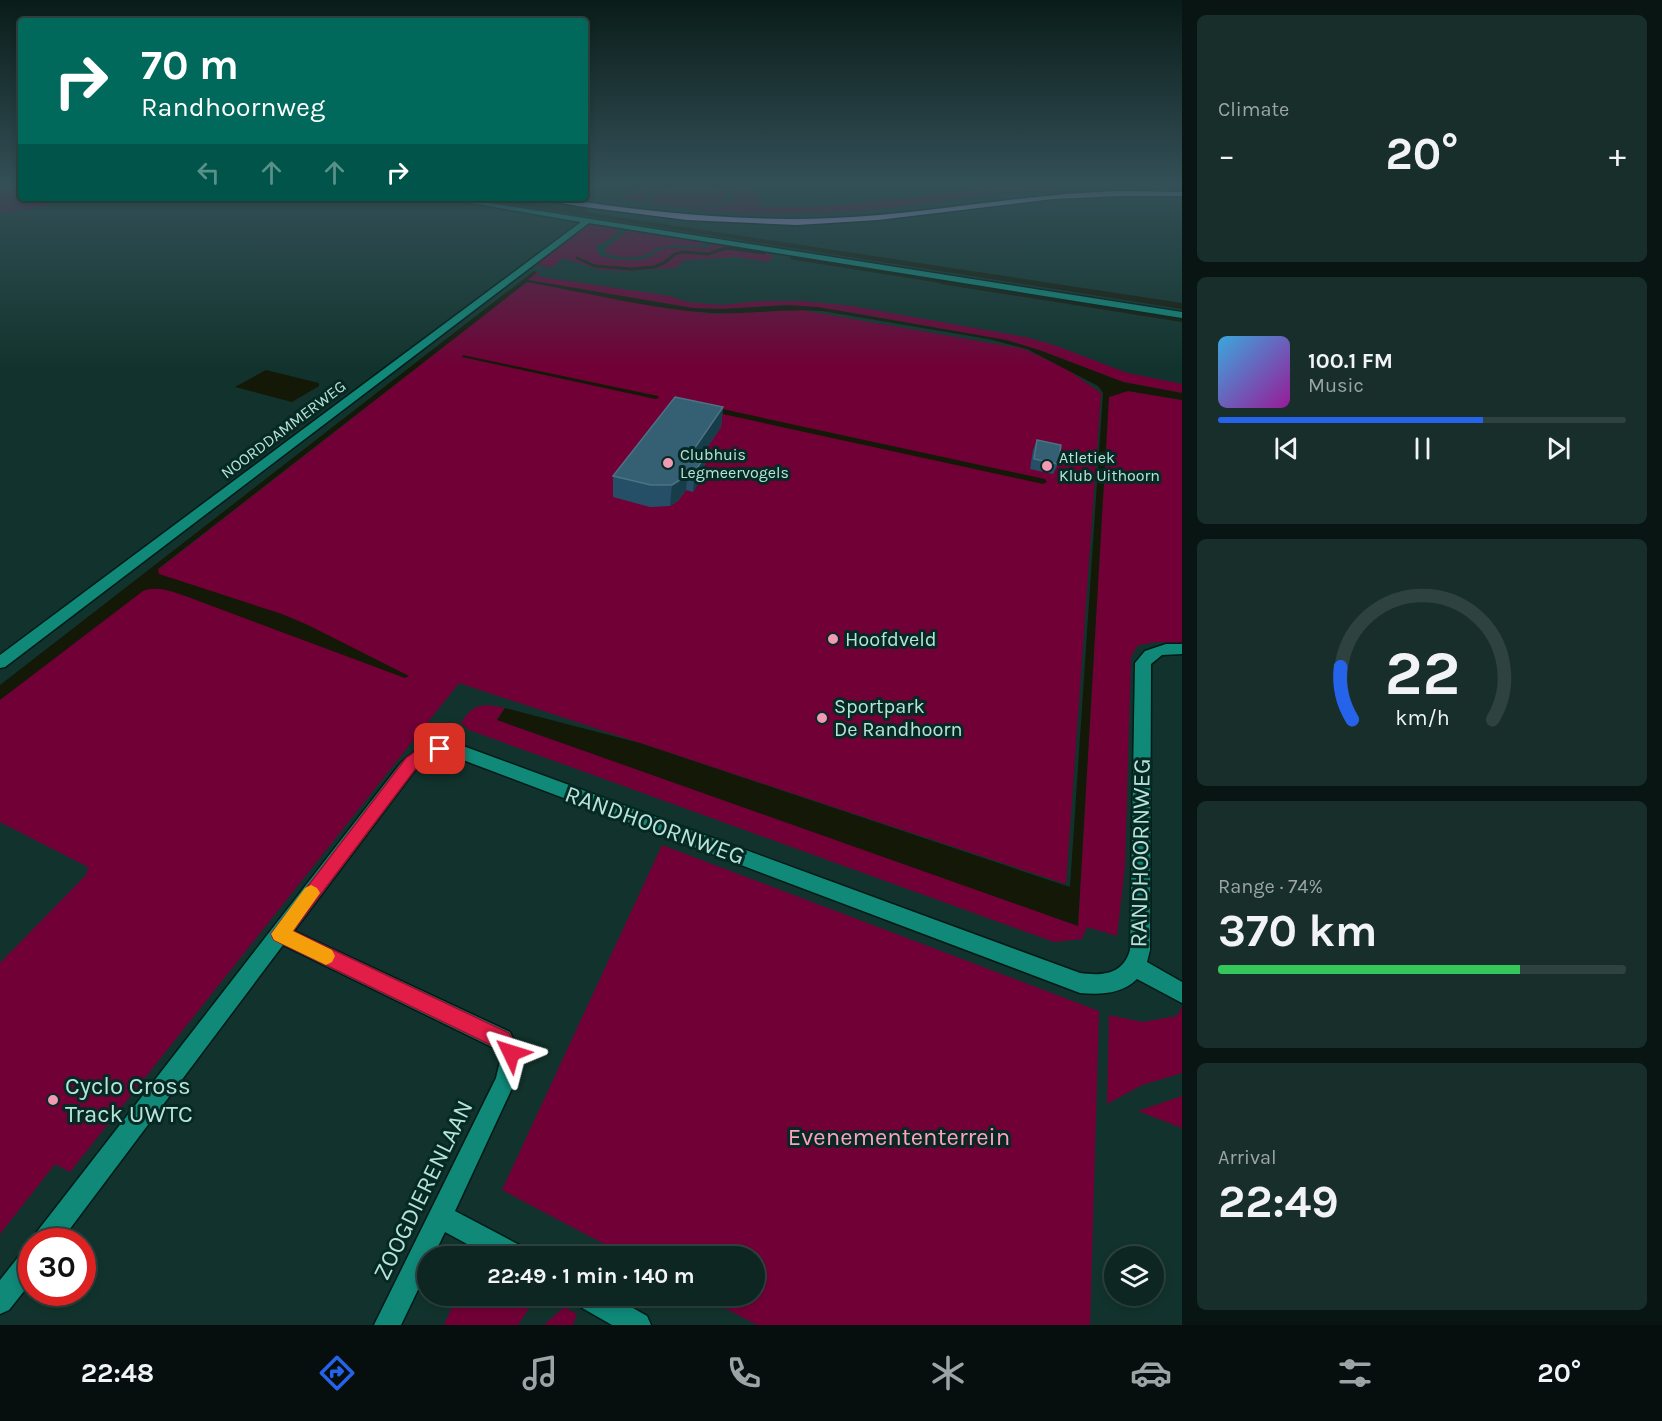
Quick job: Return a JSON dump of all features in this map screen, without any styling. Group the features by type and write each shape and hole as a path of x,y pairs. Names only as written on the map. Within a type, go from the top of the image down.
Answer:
{"street":[{"name":"NOORDDAMMERWEG","path":"0,663 554,245"},
{"path":"743,245 1182,315"},
{"name":"RANDHOORNWEG","path":"56,1228 411,762 428,751 447,749 1080,983 1111,984 1123,979 1136,967 1140,950 1143,663 1149,655 1159,651 1182,649"},
{"name":"ZOOGDIERENLAAN","path":"280,934 502,1040 511,1053 511,1067 505,1083 387,1325"},
{"path":"1136,967 1182,993"},
{"path":"440,1216 496,1246"},
{"path":"0,1301 18,1278"},
{"path":"604,1306 638,1325"}],"green space":[{"path":"560,245 599,245 595,247 599,255 615,260 648,258 664,248 706,248 712,245 766,251 773,257 768,262 737,257 690,260 683,261 675,268 629,271 600,270 563,258 551,268 535,264"},
{"path":"610,245 700,245 660,247 648,254 636,257 619,257 606,253 605,249"},
{"path":"542,271 536,276 669,296 687,302 721,305 761,301 802,301 852,306 1025,337 1054,345 1127,373 1182,384 1182,393 1123,382 1042,351 1006,340 843,311 788,305 722,309 693,308 527,280"},
{"name":"Sportpark De Randhoorn","path":"527,282 664,308 713,314 801,310 1024,349 1066,369 1101,393 1066,884 459,683 70,1172 55,1164 0,1234 0,963 87,874 88,867 0,822 0,693"},
{"path":"1128,391 1182,400 1182,644 1159,642 1143,644 1137,646 1131,657 1125,866 1117,936 1087,927 1082,939 1054,942 469,730 461,723 465,716 479,706 491,705 505,708 497,719 1078,925 1109,396"},
{"name":"Evenemententerrein","path":"662,845 1099,1011 1090,1325 757,1325 721,1306 765,1306 765,1246 608,1246 502,1190"},
{"path":"1182,1006 1182,1073 1142,1085 1107,1104 1109,1015 1142,1022 1177,1016"},
{"path":"1182,1096 1182,1128 1138,1111"},
{"path":"453,1306 530,1306 518,1325 444,1325"},
{"path":"564,1307 577,1314 573,1325 544,1325"}],"shaded area":[{"path":"772,245 800,245 1182,303 1182,309"},
{"path":"534,271 537,272 528,280 693,308 722,309 788,305 818,307 1006,340 1042,351 1123,382 1182,393 1182,400 1128,391 1109,397 1078,926 497,720 505,708 640,743 1070,887 1103,393 1098,386 1027,349 988,339 822,311 712,313 689,311 527,282 158,569 159,574 282,614 308,625 409,676 405,678 188,597 166,590 149,589 143,591 0,700 0,685"},
{"path":"463,355 658,396 659,398 462,357"},
{"path":"266,370 319,383 319,386 292,402 235,387"},
{"path":"699,404 1045,479 1047,482 1043,484 695,408"}],"building":[{"name":"Clubhuis Legmeervogels","path":"675,397 723,407 692,452 706,455 695,471 688,469 680,480 672,485 651,485 613,476"},
{"path":"1037,440 1061,445 1058,464 1034,459"}],"waterway":[{"path":"577,258 595,266 631,269 654,267 664,263 675,254 683,252 708,254 726,248 764,253"},
{"path":"792,258 950,283"},
{"path":"941,282 1182,320"}],"slow traffic":[{"path":"311,893 280,934 326,956"}],"place":[{"name":"Clubhuis Legmeervogels","path":"668,463"},
{"name":"Atletiek Klub Uithoorn","path":"1047,466"},
{"name":"Hoofdveld","path":"833,639"},
{"name":"Sportpark De Randhoorn","path":"822,718"},
{"name":"Cyclo Cross Track UWTC","path":"53,1100"}],"route":[{"path":"440,749 428,751 411,762 280,934 502,1040 511,1053"}]}
